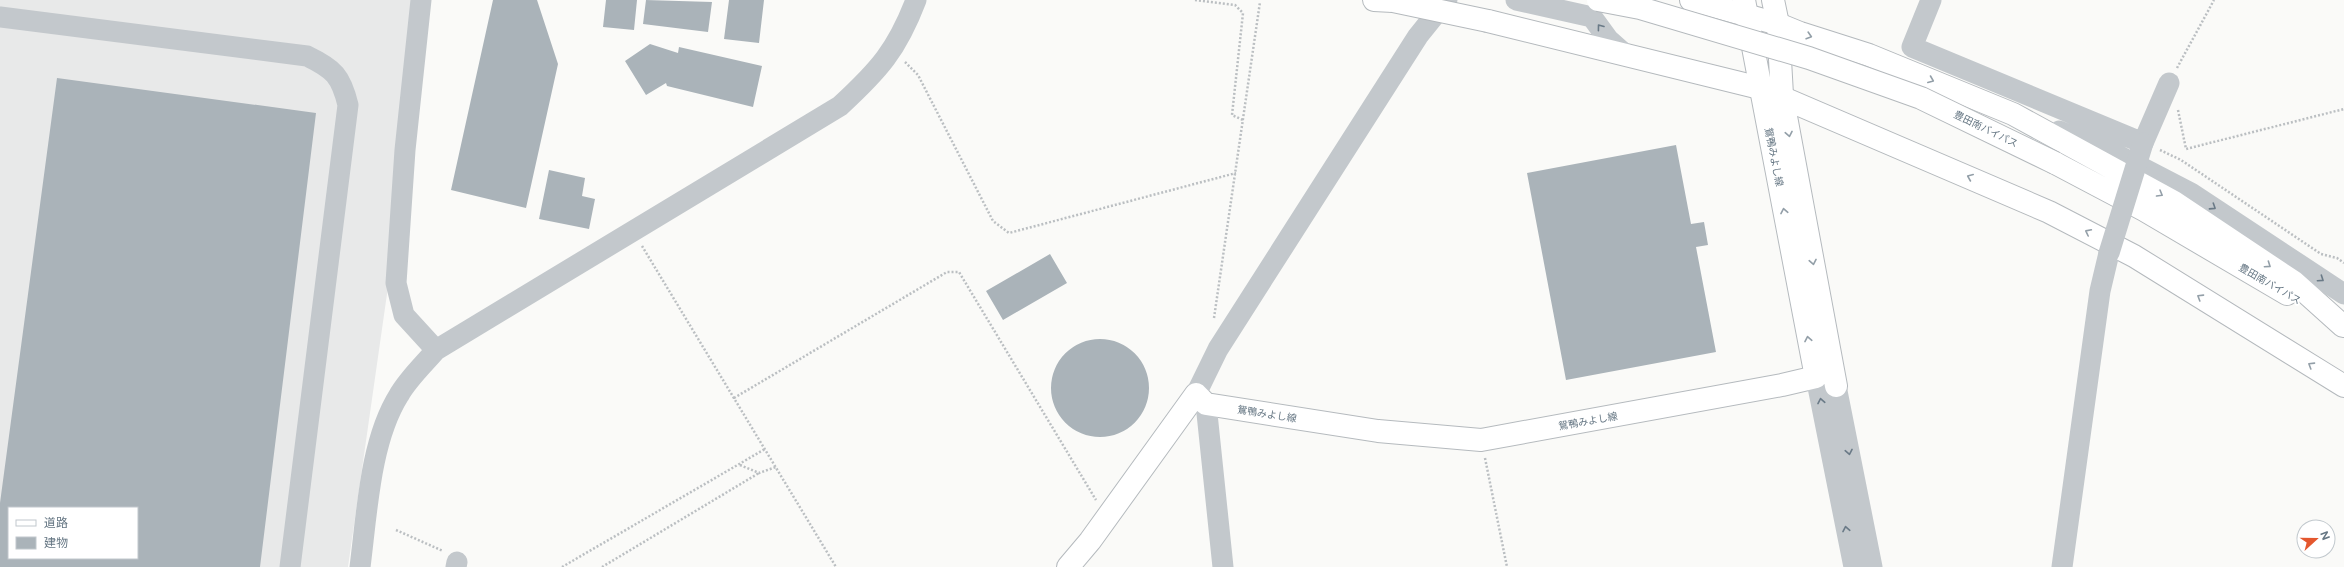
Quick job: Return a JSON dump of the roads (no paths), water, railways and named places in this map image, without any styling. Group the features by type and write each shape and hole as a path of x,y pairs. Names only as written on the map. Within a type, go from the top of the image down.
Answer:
{"main road":[{"name":"豊田南バイパス","path":"1598,0 1640,8 1809,58 1921,98 2055,163 2144,210 2344,327"},
{"path":"1691,0 1746,8 1800,33 1869,55 2013,114 2174,202 2294,282 2344,327"},
{"name":"鴛鴨みよし線","path":"1773,0 1778,24 1782,96 1836,386"},
{"path":"1384,1 1488,20 1760,88 1782,96 1831,120 2049,212 2134,256 2344,386"},
{"name":"鴛鴨みよし線","path":"1201,399 1378,431 1481,440 1782,385 1816,377 1746,8"},
{"path":"1068,567 1201,399"}],"street":[{"path":"421,0 405,150 396,283 404,315 436,350"},
{"path":"360,567 375,463 390,412 399,394 436,350 632,230 840,106 870,78 894,49 916,0"},
{"path":"1223,567 1201,399 1218,349 1418,36 1447,0"},
{"path":"1516,0 1592,17 1608,38 1626,55"},
{"path":"1568,11 1606,0"},
{"path":"1932,0 1912,47 2143,143"},
{"path":"0,17 307,56 328,66 343,87 348,105 290,567"},
{"path":"2062,567 2100,291 2109,253 2143,143 2169,83"},
{"path":"2013,114 2110,151 2191,193 2344,294"},
{"path":"1816,377 1854,567"},
{"path":"1836,386 1872,567"}]}
